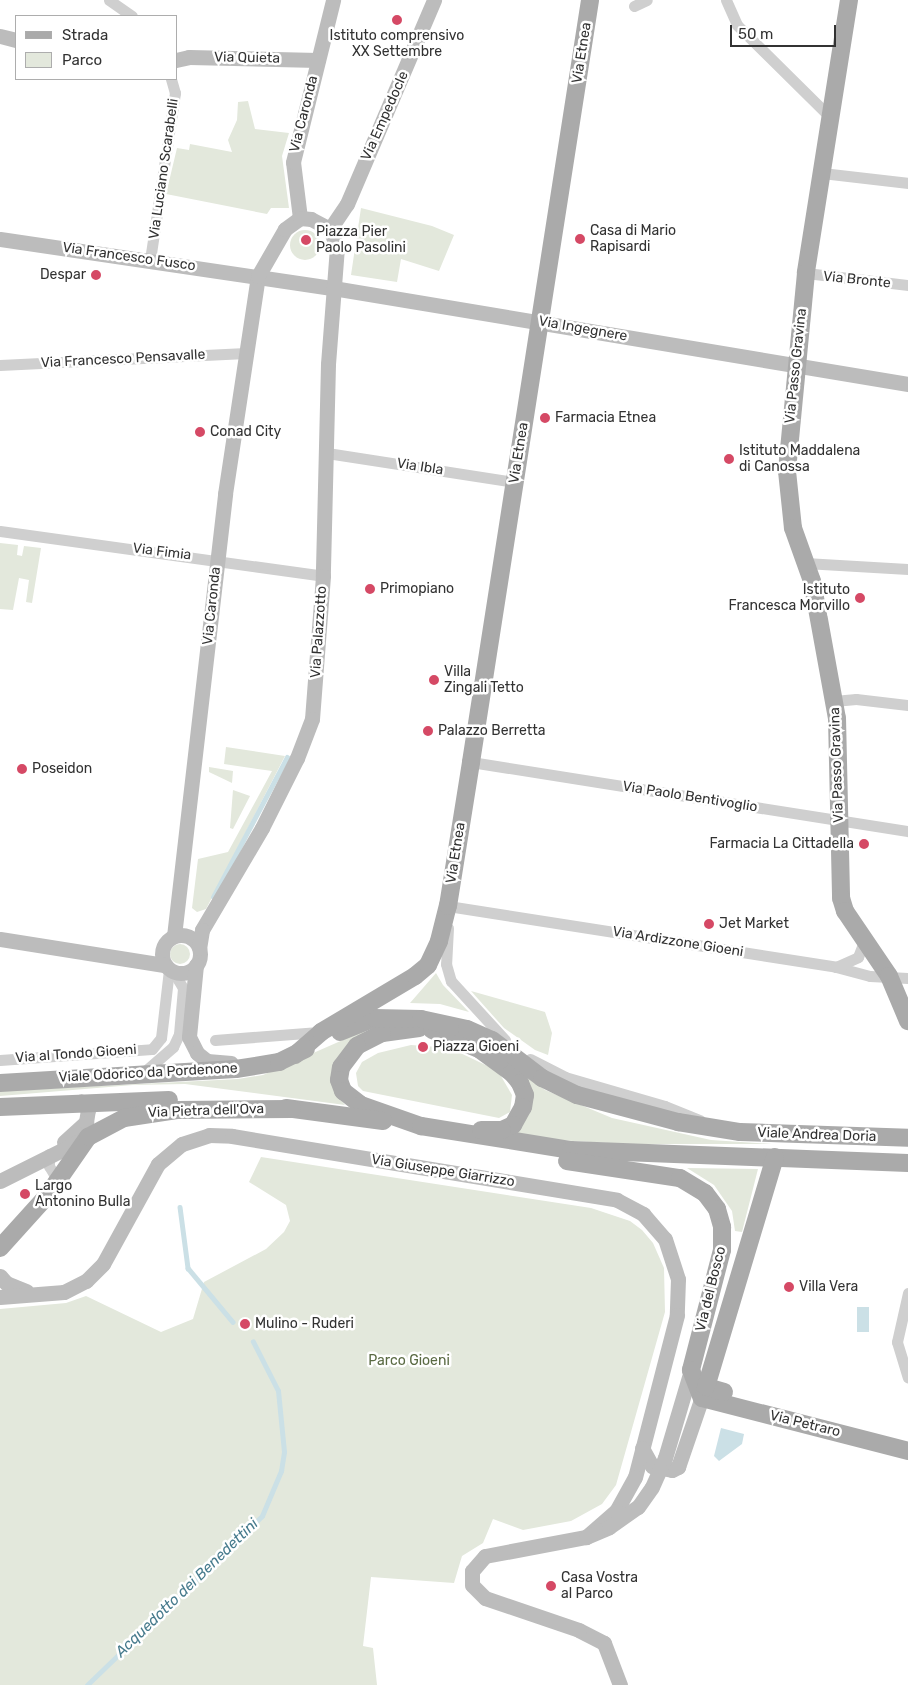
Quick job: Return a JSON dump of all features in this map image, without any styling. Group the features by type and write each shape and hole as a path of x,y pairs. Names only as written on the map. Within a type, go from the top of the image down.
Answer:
{"main road":[{"name":"Via Caronda","path":"300,218 293,162 333,0"},
{"name":"Via Empedocle","path":"330,229 347,204 434,0"},
{"name":"Via Etnea","path":"295,1055 321,1032 401,987 428,965 436,950 448,906 590,0"},
{"name":"Via Passo Gravina","path":"849,0 806,273 787,471 794,528 819,614 834,701 839,746 841,898 845,911 889,976 908,1021"},
{"path":"0,36 15,40"},
{"name":"Via Quieta","path":"178,59 188,56 318,60"},
{"path":"258,276 285,229 300,218 311,219 330,229"},
{"name":"Via Palazzotto","path":"198,948 202,930 262,828 308,734 312,719 323,576 333,288 337,247 330,229"},
{"name":"Via Francesco Fusco","path":"0,239 258,276"},
{"name":"Via Caronda","path":"174,936 217,560 258,276"},
{"name":"Via Ingegnere","path":"258,276 908,384"},
{"path":"169,969 162,948 174,936 190,938 198,948 189,1036 197,1053 207,1061 260,1065"},
{"path":"0,939 186,973 196,965"},
{"path":"387,1017 422,1028 479,1049 512,1073 524,1095 516,1120 502,1130 421,1126 361,1105 344,1091 339,1080 349,1054 368,1039 396,1030 422,1028 457,1026"},
{"path":"295,1055 354,1025 387,1017 421,1019 457,1026 492,1040 542,1078 577,1095 726,1131"},
{"name":"Viale Odorico da Pordenone","path":"0,1083 260,1065 295,1055"},
{"name":"Viale Odorico da Pordenone","path":"0,1106 82,1101 198,1100 289,1108"},
{"path":"49,1154 86,1122 88,1110 82,1101"},
{"path":"289,1108 421,1126 468,1136"},
{"name":"Via Pietra dell'Ova","path":"0,1248 58,1181 88,1138 124,1118 144,1112 289,1108"},
{"name":"Viale Andrea Doria","path":"726,1131 908,1138"},
{"name":"Via Giuseppe Giarrizzo","path":"0,1297 64,1292 86,1281 103,1264 158,1164 182,1144 209,1136 232,1136 617,1200 643,1214 655,1225 673,1256 678,1279 677,1315 642,1448"},
{"name":"Viale Andrea Doria","path":"468,1136 610,1153 775,1157 908,1163"},
{"name":"Via del Bosco","path":"468,1136 522,1154 680,1178 695,1185 712,1201 722,1227 722,1250 681,1408 661,1470 638,1507 609,1527 586,1537 485,1556 472,1571 472,1585 485,1598 596,1637 608,1649 620,1685"},
{"path":"0,1181 49,1154 88,1138"},
{"name":"Via del Bosco","path":"702,1392 775,1157"},
{"path":"0,1276 6,1284 37,1295"},
{"path":"642,1448 652,1466 661,1470 678,1467 702,1392 691,1370"},
{"path":"681,1408 702,1392"},
{"name":"Via Petraro","path":"702,1392 908,1439"},
{"name":"Via Petraro","path":"702,1392 908,1451"},
{"path":"586,1537 616,1511 626,1498 642,1448"}],"street":[{"path":"109,0 131,15"},
{"path":"634,6 647,0"},
{"path":"726,0 737,24 830,116"},
{"name":"Via Luciano Scarabelli","path":"150,260 175,93 171,80"},
{"path":"822,173 908,183"},
{"name":"Via Bronte","path":"806,273 908,285"},
{"name":"Via Francesco Pensavalle","path":"0,365 246,353"},
{"name":"Via Ibla","path":"327,453 514,482"},
{"name":"Via Fimia","path":"0,531 323,576"},
{"path":"805,563 908,569"},
{"path":"834,701 856,699 908,705"},
{"name":"Via Paolo Bentivoglio","path":"471,762 908,831"},
{"path":"448,906 446,964 451,981 496,1033 544,1068 564,1078 665,1106 726,1131"},
{"name":"Via Ardizzone Gioeni","path":"448,906 836,967 847,972 908,978"},
{"path":"836,967 858,957 864,941"},
{"path":"144,1073 173,1047 179,1034 183,988 169,969"},
{"name":"Via al Tondo Gioeni","path":"0,1060 152,1048 162,1038 169,969"},
{"path":"215,1040 299,1036 321,1032"},
{"path":"49,1154 49,1166 58,1181"},
{"path":"908,1294 897,1342 908,1377"}],"green space":[{"path":"248,101 255,129 289,133 282,156 289,208 271,208 267,214 166,194 177,148 189,150 190,144 232,152 228,140 237,120 238,102"},
{"path":"361,208 432,226 454,235 439,271 401,259 397,282 351,275"},
{"path":"305,230 315,235 320,245 315,255 305,260 295,255 290,245 295,235"},
{"path":"0,543 18,545 17,555 22,556 24,546 41,548 32,603 26,602 29,580 19,578 13,610 0,609"},
{"path":"226,747 285,756 206,909 197,912 192,908 198,859 228,852 272,771 224,764"},
{"path":"209,767 233,771 232,783 209,772"},
{"path":"233,790 250,796 233,829 230,828"},
{"path":"180,944 187,947 190,954 187,961 180,964 173,961 170,954 173,947"},
{"path":"436,973 443,985 469,1012 440,1004 410,1003"},
{"path":"471,991 545,1012 552,1033 548,1055 535,1050 504,1028"},
{"path":"368,1029 349,1045 339,1098 345,1105 185,1084 133,1085 0,1096 0,1091 238,1079 263,1075"},
{"path":"411,1045 450,1048 498,1071 512,1095 510,1112 499,1118 363,1091 358,1086 356,1073 362,1062 378,1053"},
{"path":"520,1071 545,1090 612,1118 711,1140 772,1144 626,1144 556,1140 515,1134"},
{"name":"Parco Gioeni","path":"261,1157 591,1208 630,1221 642,1230 653,1243 664,1268 665,1312 616,1485 602,1504 571,1521 523,1530 493,1519 483,1543 462,1556 454,1583 371,1577 363,1646 373,1648 377,1685 0,1685 0,1309 66,1303 86,1296 161,1332 193,1319 204,1282 266,1249 284,1232 290,1221 286,1205 249,1182"},
{"path":"687,1168 758,1169 742,1232 735,1231 732,1211 714,1185"}],"shaded area":[{"path":"857,1307 869,1307 869,1332 857,1332"},
{"path":"721,1428 744,1434 742,1444 719,1461 714,1456"}],"waterway":[{"name":"Acquedotto dei Benedettini","path":"213,897 287,757"},
{"name":"Acquedotto dei Benedettini","path":"180,1207 188,1268 233,1322"},
{"name":"Acquedotto dei Benedettini","path":"87,1685 262,1516 281,1471 284,1452 278,1391 253,1342"}],"place":[{"name":"Istituto comprensivo XX Settembre","path":"397,20"},
{"name":"Casa di Mario Rapisardi","path":"580,239"},
{"name":"Piazza Pier Paolo Pasolini","path":"306,240"},
{"name":"Despar","path":"96,275"},
{"name":"Farmacia Etnea","path":"545,418"},
{"name":"Conad City","path":"200,432"},
{"name":"Istituto Maddalena di Canossa","path":"729,459"},
{"name":"Primopiano","path":"370,589"},
{"name":"Istituto Francesca Morvillo","path":"860,598"},
{"name":"Villa Zingali Tetto","path":"434,680"},
{"name":"Palazzo Berretta","path":"428,731"},
{"name":"Poseidon","path":"22,769"},
{"name":"Farmacia La Cittadella","path":"864,844"},
{"name":"Jet Market","path":"709,924"},
{"name":"Piazza Gioeni","path":"423,1047"},
{"name":"Largo Antonino Bulla","path":"25,1194"},
{"name":"Villa Vera","path":"789,1287"},
{"name":"Mulino - Ruderi","path":"245,1324"},
{"name":"Casa Vostra al Parco","path":"551,1586"}]}
